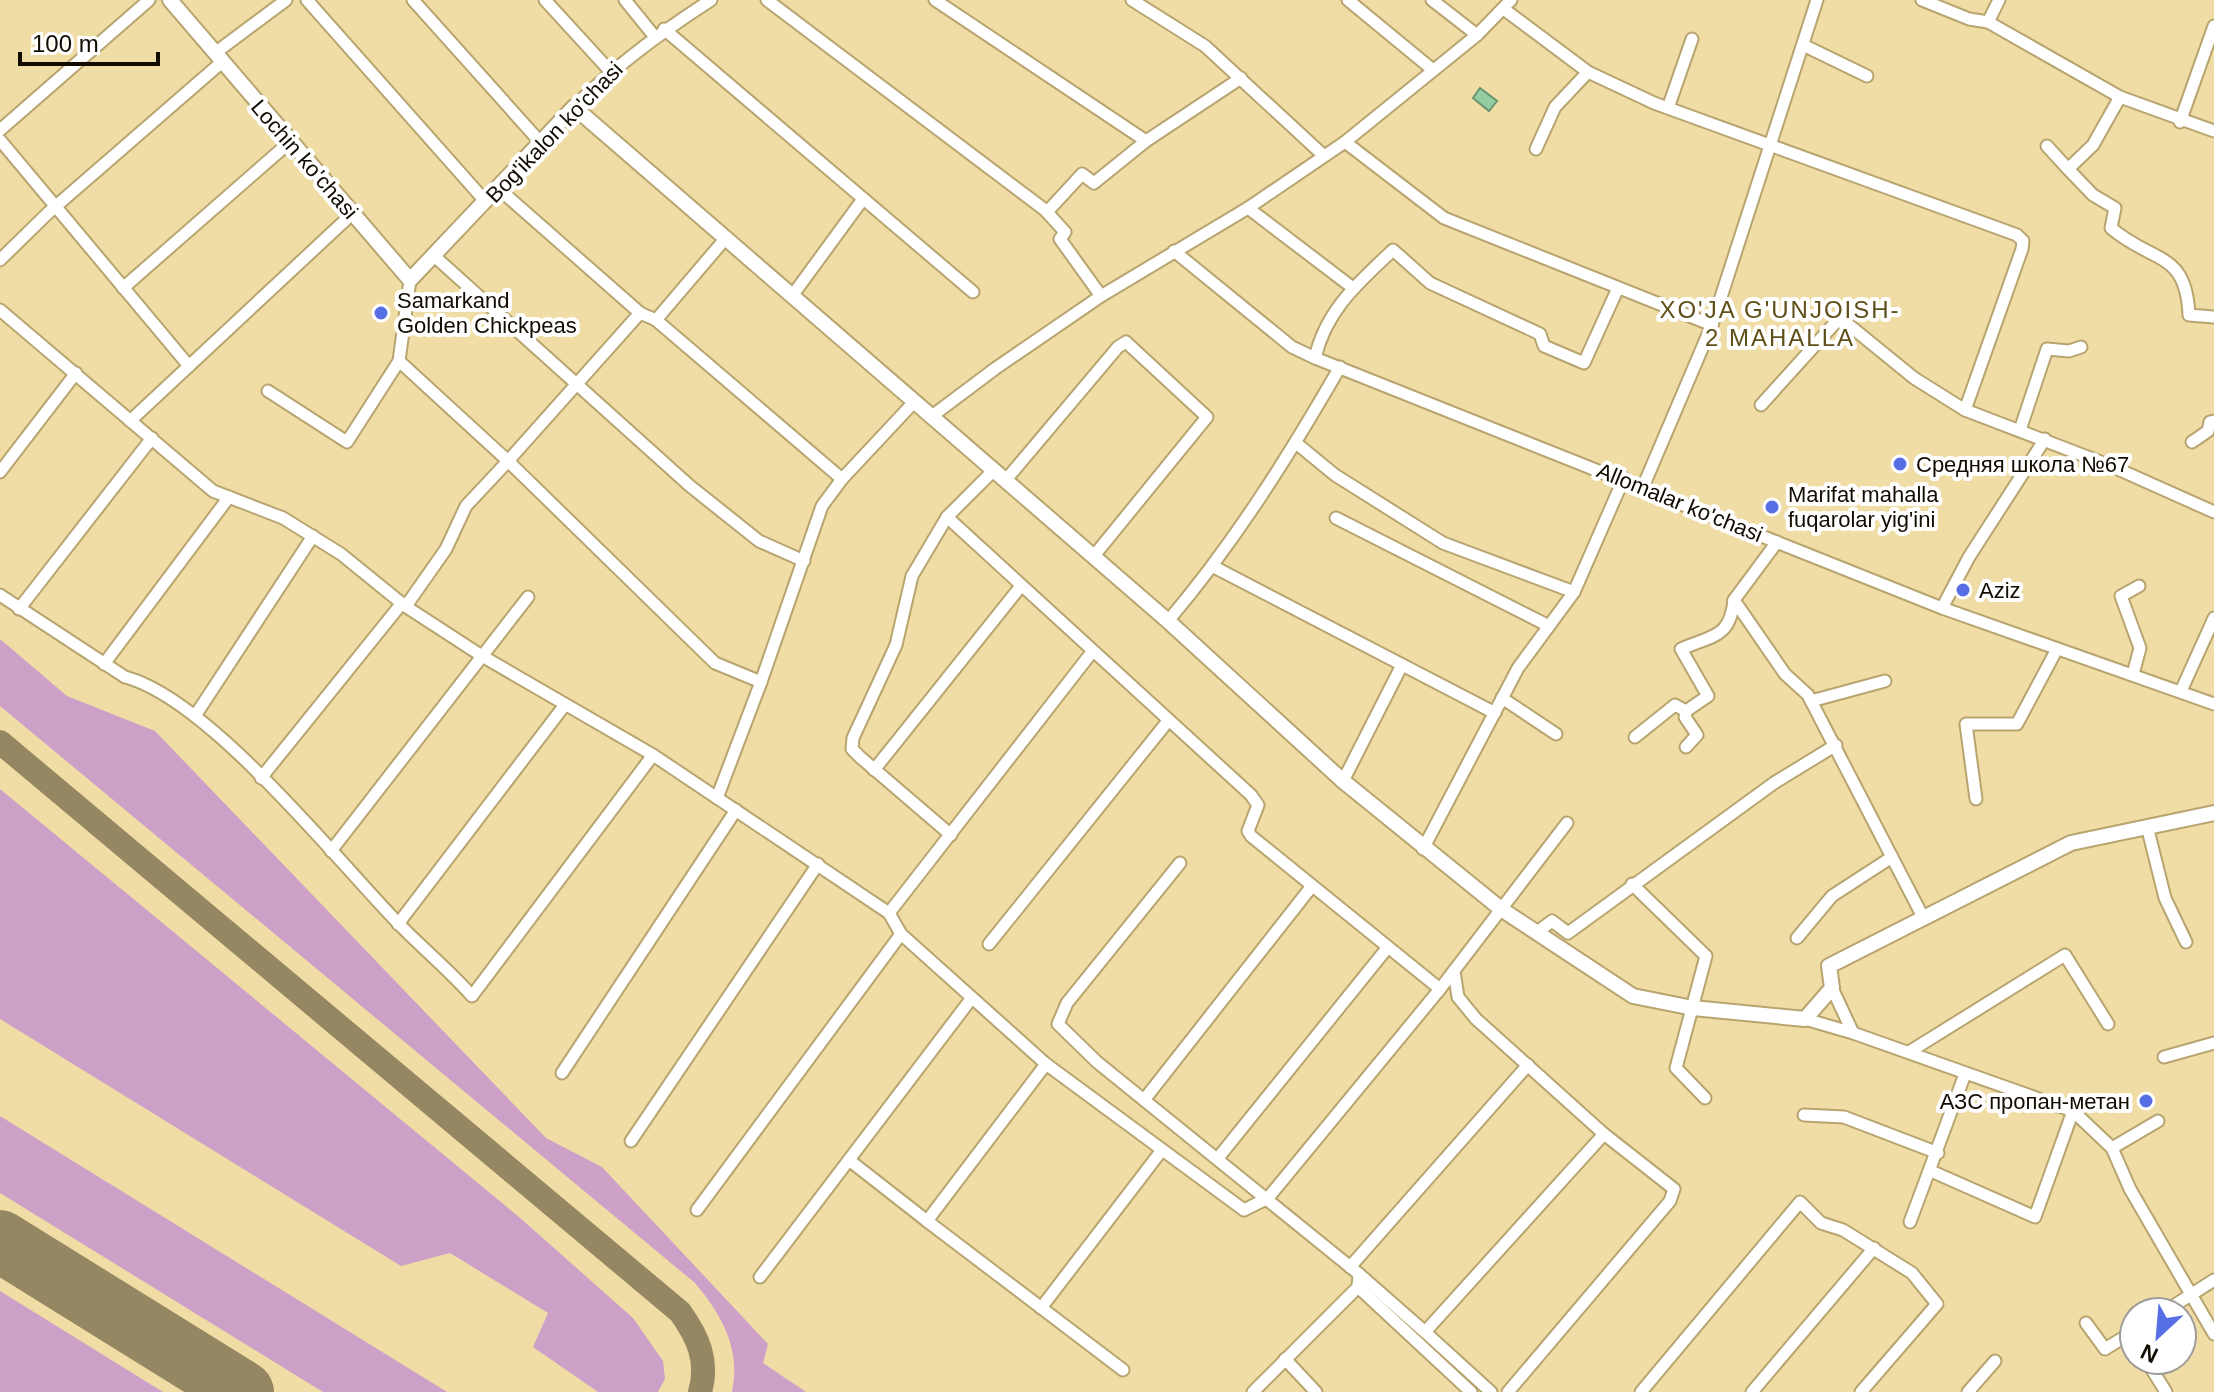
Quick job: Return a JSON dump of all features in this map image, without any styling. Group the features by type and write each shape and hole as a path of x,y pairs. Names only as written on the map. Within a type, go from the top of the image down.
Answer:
{"street":[{"path":"0,130 149,0"},
{"name":"Lochin ko'chasi","path":"170,0 410,280"},
{"path":"0,260 286,0"},
{"path":"307,0 486,202"},
{"path":"413,0 541,143"},
{"path":"545,0 610,71"},
{"path":"625,0 660,33 973,292"},
{"name":"Bog'ikalon ko'chasi","path":"410,280 610,71 711,0"},
{"path":"767,0 1047,212 1065,232 1060,239 1101,296"},
{"path":"935,0 1146,141"},
{"path":"1132,0 1205,46 1323,155"},
{"path":"1348,0 1433,70"},
{"path":"1432,0 1477,35"},
{"path":"1643,487 1712,325 1817,0"},
{"path":"1922,0 1969,19 1988,22 2120,97 2180,122 2214,131"},
{"path":"1988,22 1999,0"},
{"path":"932,416 1101,296 1248,208 1345,142 1477,35 1508,5 1588,72 1668,108 1773,143 2017,235 2023,241 1965,410"},
{"path":"2180,122 2214,26"},
{"path":"1668,108 1692,39"},
{"path":"1803,45 1867,76"},
{"path":"1536,149 1555,107 1588,72"},
{"path":"1047,212 1082,174 1094,183 1146,141 1241,78"},
{"path":"2068,169 2093,145 2120,97"},
{"path":"574,107 1168,621 1343,781 1423,849 1536,933 1633,996 1693,1008 1805,1019 1909,1052 2073,1111 2112,1148 2130,1189 2214,1334"},
{"path":"0,140 189,366"},
{"path":"123,288 291,141"},
{"path":"1345,142 1444,218 1712,325"},
{"path":"2047,146 2093,195 2115,208 2111,228 2178,270 2188,286 2189,315 2214,317"},
{"path":"499,189 640,313 656,320 842,479"},
{"path":"792,296 863,199"},
{"path":"1248,208 1353,288"},
{"path":"130,421 353,213"},
{"path":"656,320 725,239"},
{"path":"1315,358 1322,329 1353,288 1393,250 1430,283 1540,334 1544,346 1584,363 1618,288"},
{"name":"Allomalar ko'chasi","path":"1174,251 1292,347 1315,358 1624,478 1942,608 2214,704"},
{"path":"433,255 690,486 759,541 804,561"},
{"path":"268,391 347,442 399,361 410,280"},
{"path":"0,310 213,491 283,518 313,536 402,603 482,656 653,755 889,913 901,934 1046,1064 1244,1210 1268,1198 1440,989 1567,823"},
{"path":"402,603 406,606 446,549 466,506 640,313"},
{"path":"1761,405 1835,323 1844,321 1914,378 1965,410 2045,439 2214,512"},
{"path":"951,835 852,749 853,738 896,645 912,576 947,517 999,476 1126,342 1207,417 1093,557"},
{"path":"2020,430 2047,349 2069,351 2081,347"},
{"path":"399,361 508,461 715,663 761,682"},
{"path":"1168,621 1214,567 1296,443 1340,367"},
{"path":"0,472 76,373"},
{"path":"717,798 822,506 842,479 915,401"},
{"path":"2192,442 2208,431 2210,422 2214,421"},
{"path":"19,609 152,438"},
{"path":"1942,608 1969,557 2045,439"},
{"path":"1296,443 1335,475 1443,543 1574,592"},
{"path":"1423,849 1502,698 1574,592 1624,478"},
{"path":"104,664 229,497"},
{"path":"947,517 1258,805 1248,831 1251,836 1440,989"},
{"path":"1336,518 1549,626"},
{"path":"195,716 313,536"},
{"path":"1686,747 1697,735 1685,717 1686,711 1708,696 1681,649 1725,630 1734,616 1734,600 1777,542"},
{"path":"1214,567 1495,713"},
{"path":"874,770 1021,586"},
{"path":"2133,674 2140,648 2121,596 2139,586"},
{"path":"0,595 104,664 125,677 145,683 195,716 261,778 398,924 472,996 653,755"},
{"path":"331,851 528,597"},
{"path":"1734,600 1785,674 1811,701 1924,919"},
{"path":"261,778 402,603"},
{"path":"2181,691 2214,618"},
{"path":"1976,799 1966,724 2017,724 2057,649"},
{"path":"889,913 1092,652"},
{"path":"1343,781 1402,665"},
{"path":"1811,701 1885,681"},
{"path":"1502,698 1556,734"},
{"path":"1635,737 1675,705 1686,711"},
{"path":"398,924 564,706"},
{"path":"989,944 1168,721"},
{"path":"1536,933 1552,921 1568,933 1774,783 1836,745"},
{"path":"562,1073 736,810"},
{"path":"1853,1033 1832,988 1829,966 2071,843 2214,813"},
{"path":"2147,826 2165,898 2186,942"},
{"path":"1797,938 1832,896 1892,857"},
{"path":"1180,863 1067,1003 1058,1024 1144,1100 1354,1270 1491,1392"},
{"path":"631,1141 818,864"},
{"path":"1632,884 1706,956 1676,1068 1705,1098"},
{"path":"1144,1100 1312,886"},
{"path":"697,1210 901,934"},
{"path":"1218,1158 1388,947"},
{"path":"1909,1052 2065,955 2108,1024"},
{"path":"1454,971 1458,997 1476,1019 1604,1134 1674,1189 1674,1194 1508,1392"},
{"path":"1805,1019 1832,988"},
{"path":"760,1277 971,999"},
{"path":"2164,1057 2214,1043"},
{"path":"927,1221 1046,1064"},
{"path":"1354,1270 1528,1065"},
{"path":"1910,1222 1965,1074"},
{"path":"1931,1171 2035,1217 2073,1111"},
{"path":"1804,1115 1844,1117 1938,1153"},
{"path":"2112,1148 2158,1121"},
{"path":"1425,1332 1604,1134"},
{"path":"1041,1308 1162,1150"},
{"path":"849,1160 1123,1370"},
{"path":"1641,1392 1800,1202 1821,1223 1843,1230 1912,1273 1937,1304 1861,1392"},
{"path":"1752,1392 1874,1248"},
{"path":"1354,1270 1358,1287 1471,1392"},
{"path":"2190,1295 2214,1280"},
{"path":"1253,1392 1358,1287"},
{"path":"2086,1323 2105,1349 2118,1342"},
{"path":"1285,1359 1316,1392"},
{"path":"1968,1392 1995,1361"}],"shaded area":[{"path":"1480,88 1497,101 1489,111 1473,98"},
{"path":"0,639 67,696 155,731 546,1138 602,1167 768,1344 763,1363 806,1392 732,1392 734,1361 727,1333 695,1283 0,706"},
{"path":"0,789 519,1217 633,1318 663,1361 665,1379 658,1392 598,1392 533,1347 548,1313 450,1253 401,1266 0,1019"},
{"path":"0,1116 447,1392 323,1392 0,1193"},
{"path":"0,1291 163,1392 0,1392"}],"taxiway":[{"path":"0,742 680,1312 700,1350 703,1370 700,1392"}],"runway":[{"path":"0,1241 243,1392"}],"place":[{"name":"Samarkand Golden Chickpeas","path":"381,313"},
{"name":"Средняя школа №67","path":"1900,464"},
{"name":"Marifat mahalla fuqarolar yig'ini","path":"1772,507"},
{"name":"Aziz","path":"1963,590"},
{"name":"АЗС пропан-метан","path":"2146,1101"}],"district":[{"name":"XO'JA G'UNJOISH- 2 MAHALLA","path":"1780,324"}]}
